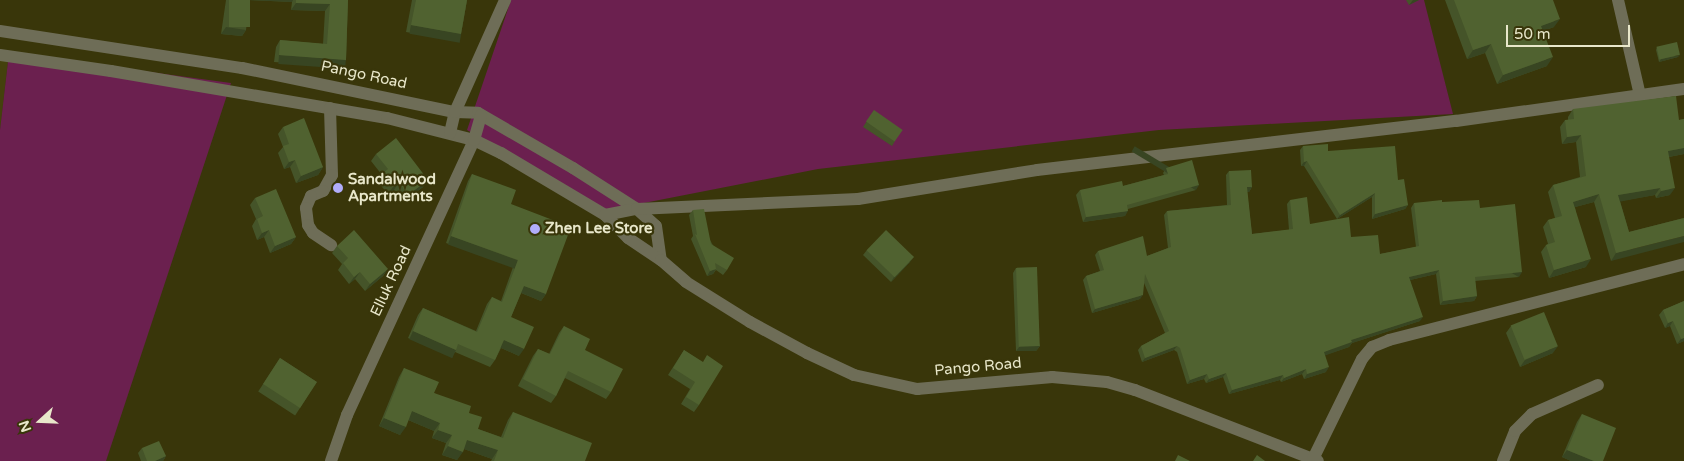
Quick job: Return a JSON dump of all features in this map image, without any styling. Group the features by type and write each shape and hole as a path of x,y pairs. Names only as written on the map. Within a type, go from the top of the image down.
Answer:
{"street":[{"path":"450,133 455,112 505,0"},
{"path":"1618,0 1640,95"},
{"name":"Pango Road","path":"0,31 242,68 455,112 481,115 573,168 638,209 656,226 661,260"},
{"name":"Pango Road","path":"0,55 111,70 387,118 474,140 501,153 604,215 628,238 661,260 686,282 750,322 807,353 854,375 917,388 1052,377 1108,382 1316,460"},
{"path":"604,215 638,209 858,199 1038,170 1456,121 1684,89"},
{"path":"330,108 332,175 323,190 311,196 306,208 308,225 312,233 332,245"},
{"name":"Elluk Road","path":"331,461 347,415 474,140 481,115"},
{"path":"1316,460 1362,359 1372,347 1389,340 1684,264"},
{"path":"1503,461 1515,431 1532,414 1598,385"}],"shaded area":[{"path":"511,0 1424,0 1453,114 1159,130 818,169 603,211 467,130"},
{"path":"0,52 9,53 0,130"},
{"path":"9,53 231,83 106,461 0,461 0,130"}],"building":[{"path":"229,0 250,0 250,27 229,27"},
{"path":"296,0 348,0 346,60 279,55 280,40 327,44 330,4 296,3"},
{"path":"416,0 467,0 461,34 411,25"},
{"path":"1454,0 1553,0 1560,19 1541,26 1553,57 1503,75 1491,44 1473,50"},
{"path":"1677,42 1680,55 1659,59 1657,47"},
{"path":"1676,96 1679,120 1684,119 1684,148 1668,151 1675,188 1661,191 1660,188 1618,195 1629,232 1684,218 1684,236 1616,253 1599,194 1573,202 1591,259 1554,270 1546,245 1555,242 1548,220 1562,216 1553,185 1586,176 1581,135 1567,137 1565,120 1574,119 1573,109"},
{"path":"874,110 903,130 895,142 866,121"},
{"path":"304,118 323,167 301,176 295,160 289,162 283,146 289,144 283,127"},
{"path":"396,138 428,180 408,195 399,182 393,187 382,174 388,169 376,154"},
{"path":"1328,144 1328,151 1395,146 1398,180 1404,179 1408,205 1375,214 1375,193 1340,215 1307,161 1304,162 1303,146"},
{"path":"1192,160 1199,185 1127,205 1128,211 1086,217 1080,190 1122,181 1123,186 1168,174 1166,168"},
{"path":"1251,170 1252,187 1247,187 1252,234 1293,229 1290,200 1307,197 1310,224 1349,217 1351,237 1378,235 1380,254 1419,246 1414,203 1442,200 1442,202 1479,200 1480,208 1515,204 1522,272 1475,277 1477,296 1443,301 1439,270 1409,277 1423,317 1351,340 1352,342 1324,352 1329,367 1307,374 1306,369 1284,378 1283,375 1232,390 1226,373 1209,379 1207,374 1190,380 1180,348 1177,346 1145,358 1141,346 1169,331 1145,274 1143,295 1095,309 1086,276 1104,270 1098,251 1143,236 1147,256 1171,247 1167,211 1231,205 1229,171"},
{"path":"472,174 516,190 511,204 571,227 546,294 524,286 511,317 534,327 524,349 504,340 495,360 458,344 456,350 413,331 423,308 477,332 492,297 502,302 518,260 451,236"},
{"path":"276,189 296,237 275,246 269,230 262,233 257,219 263,216 255,198"},
{"path":"704,209 711,244 734,258 727,270 715,263 716,269 710,271 695,234 697,235 693,210"},
{"path":"354,230 388,269 370,284 360,272 354,277 343,263 348,258 337,246"},
{"path":"886,230 914,257 895,277 867,250"},
{"path":"1037,267 1040,346 1019,347 1016,268"},
{"path":"1684,301 1684,338 1681,339 1673,321 1668,323 1663,310"},
{"path":"1544,312 1558,346 1524,360 1511,325"},
{"path":"564,326 590,339 585,350 623,369 611,392 568,371 556,396 523,379 538,349 550,354"},
{"path":"684,350 703,362 707,355 723,366 699,405 686,397 695,382 673,368"},
{"path":"280,358 317,382 300,408 263,384"},
{"path":"404,368 439,382 434,393 471,406 469,413 482,417 478,429 503,438 513,412 592,443 585,461 494,461 498,450 467,440 463,452 448,446 452,435 438,430 440,423 412,411 406,427 384,418"},
{"path":"1582,414 1616,428 1603,461 1594,461 1567,450"},
{"path":"159,441 166,456 155,461 147,461 142,448"},
{"path":"1178,455 1190,461 1175,461"},
{"path":"1257,455 1265,461 1253,461"}],"place":[{"name":"Sandalwood Apartments","path":"338,188"},
{"name":"Zhen Lee Store","path":"535,229"}]}
